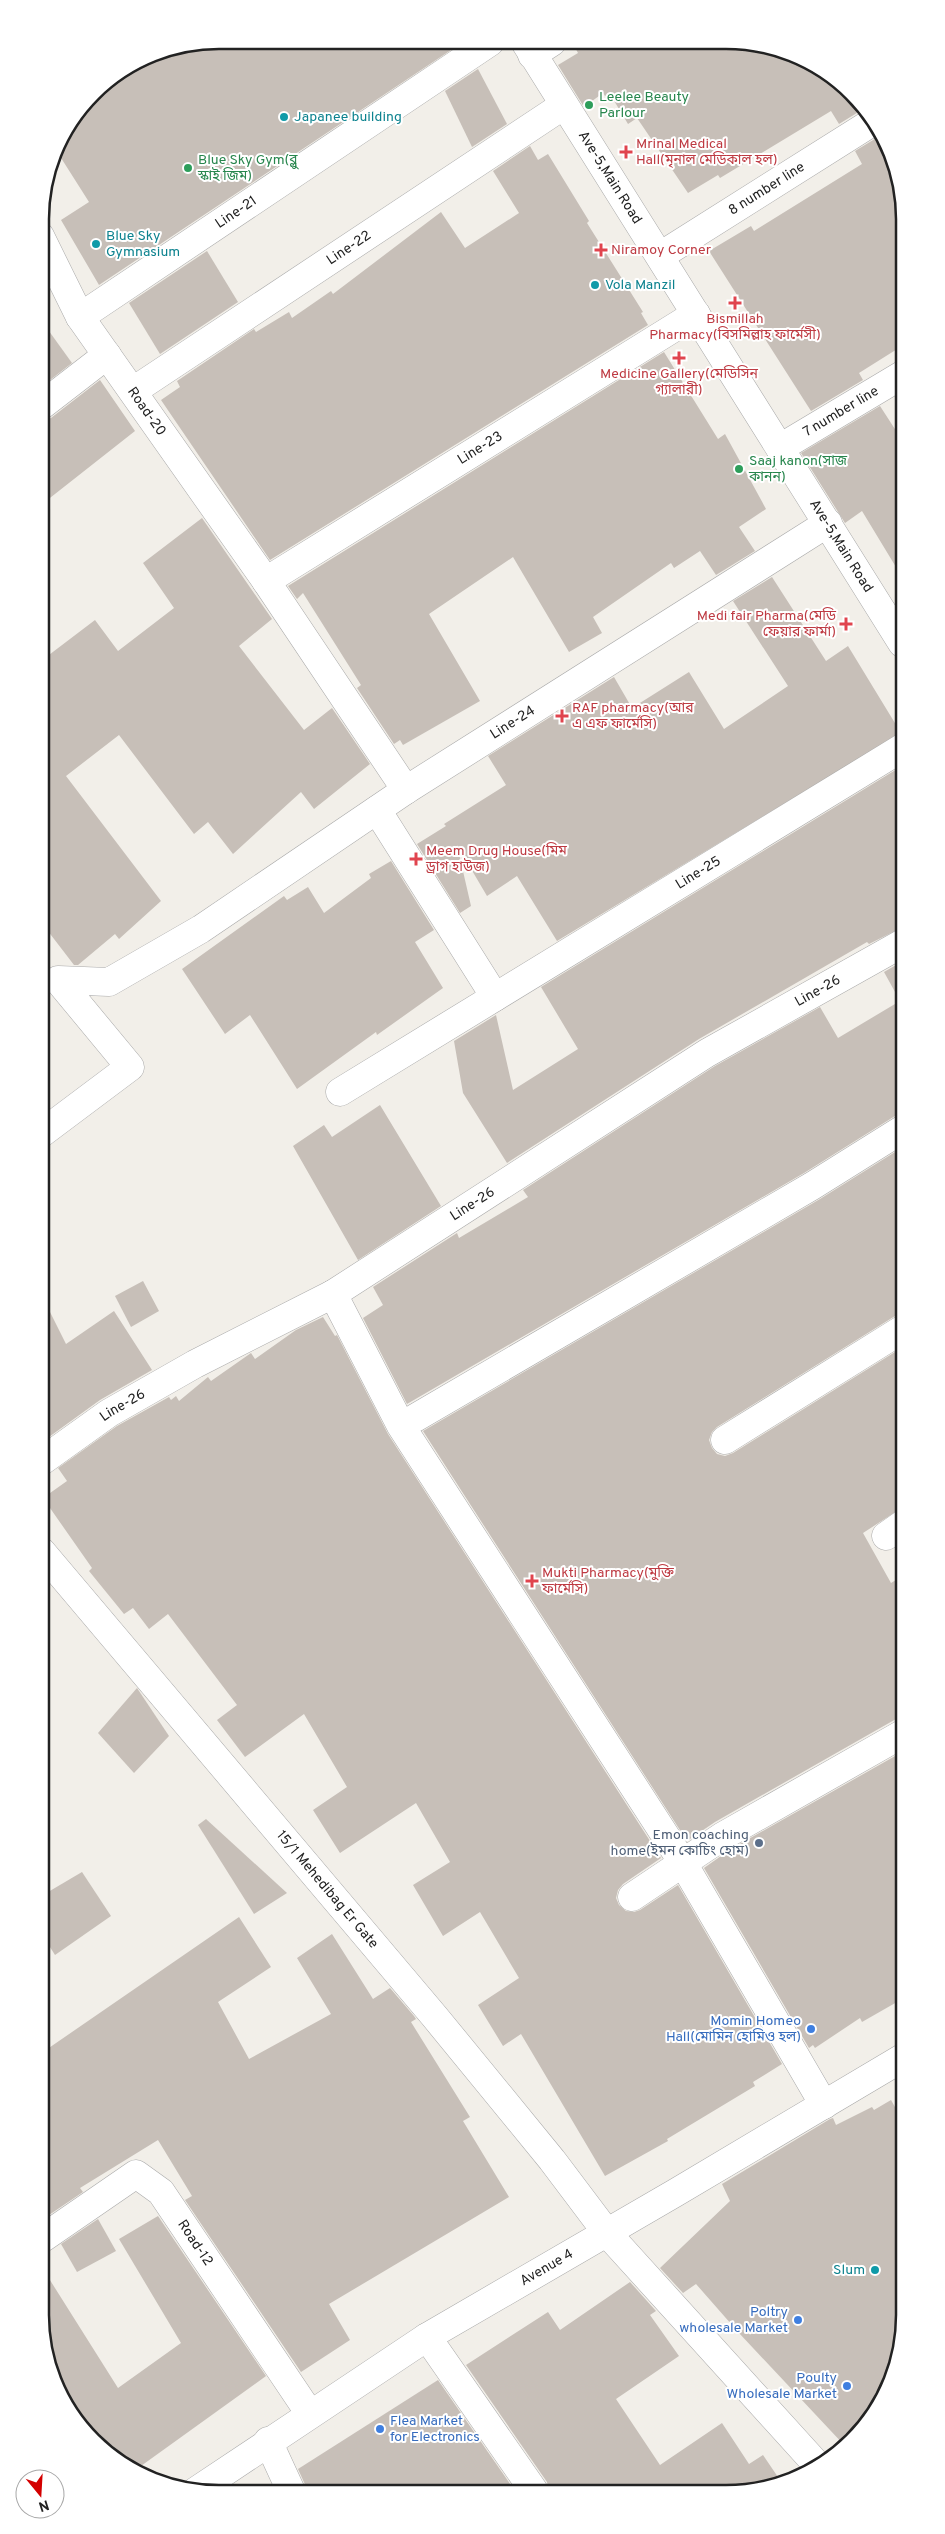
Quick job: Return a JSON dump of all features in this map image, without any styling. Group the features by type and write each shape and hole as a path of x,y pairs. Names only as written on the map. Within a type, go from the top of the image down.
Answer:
{"street":[{"name":"Line-21","path":"80,317 480,49"},
{"name":"Ave-5,Main Road","path":"537,49 564,105 896,633"},
{"name":"Line-22","path":"133,390 564,105"},
{"name":"8 number line","path":"660,256 868,125"},
{"name":"Road-20","path":"49,254 80,317 266,581 406,790"},
{"name":"Line-23","path":"266,581 696,314"},
{"path":"49,400 107,355"},
{"name":"7 number line","path":"780,448 896,379"},
{"name":"Line-24","path":"50,977 109,982 200,930 406,790 828,523"},
{"name":"Line-25","path":"340,1092 896,752"},
{"path":"377,810 495,997"},
{"name":"Line-26","path":"49,1456 109,1413 195,1364 333,1294 707,1053 896,947"},
{"path":"49,1128 130,1067 50,977"},
{"path":"415,1418 812,1186 896,1133"},
{"path":"333,1294 401,1426 683,1863 824,2104"},
{"path":"725,1440 896,1333"},
{"name":"15/1 Mehedibag Er Gate","path":"49,1560 435,2017 552,2160 607,2233 814,2461"},
{"path":"632,1897 723,1836 896,1738"},
{"name":"Avenue 4","path":"205,2485 427,2336 607,2233 896,2062"},
{"name":"Road-12","path":"49,2234 136,2174 161,2192 310,2414"},
{"path":"427,2336 531,2485"},
{"path":"268,2441 288,2485"}],"building":[{"path":"218,49 453,49 99,285 61,220 89,202 61,157 66,143 77,124 98,98 133,71 153,62 185,52"},
{"path":"576,49 727,49 760,52 792,62 812,71 847,98 859,112 839,124 831,111 720,178 718,175 688,193 637,118 628,124 610,94 605,96 603,93 584,107 558,65 578,53"},
{"path":"478,69 507,124 472,147 445,91"},
{"path":"876,138 893,185 896,207 896,350 859,373 863,380 811,411 709,251 751,226 754,231 862,164 855,151"},
{"path":"530,146 538,160 548,154 589,221 587,223 643,312 641,313 648,325 270,560 161,400 180,387 177,381 254,329 256,332 289,312 292,318 331,291 333,294 441,212 465,248 519,213 493,171"},
{"path":"207,251 238,302 160,354 129,303"},
{"path":"49,331 72,363 49,381"},
{"path":"664,352 718,439 725,434 766,509 739,527 755,551 716,575 700,551 674,568 671,563 593,617 602,633 569,652 513,557 429,614 480,701 403,745 400,740 394,744 357,688 361,685 303,593 297,599 288,586"},
{"path":"100,380 135,431 49,499 49,419"},
{"path":"880,406 896,431 896,567 862,511 845,523 801,453"},
{"path":"202,518 272,619 239,646 304,730 332,708 370,764 314,809 301,792 233,854 208,822 194,834 119,735 66,776 161,901 119,939 115,934 78,965 74,965 49,932 49,655 95,620 118,651 174,608 143,563"},
{"path":"772,577 826,661 848,646 896,725 896,736 557,941 517,876 487,896 457,845 471,906 460,913 417,844 446,826 444,824 506,785 488,756 614,677 632,708 689,672 724,729 788,686 733,601"},
{"path":"896,770 896,930 869,944 867,942 699,1039 507,1163 463,1093 454,1041 496,1015 513,1090 578,1049 541,987"},
{"path":"391,861 434,930 415,942 443,988 377,1035 376,1032 297,1089 250,1015 225,1034 182,969 284,896 287,900 308,887 324,913 371,878 369,874"},
{"path":"896,965 896,994 884,972"},
{"path":"896,1003 896,1116 804,1173 407,1404 363,1318 383,1305 373,1287 457,1233 459,1238 528,1197 523,1190 715,1066 820,1007 838,1038"},
{"path":"380,1105 441,1206 358,1260 293,1146 324,1125 332,1137"},
{"path":"896,1151 896,1316 717,1427 712,1432 709,1440 717,1454 725,1456 733,1453 896,1351 896,1512 863,1533 891,1583 896,1580 896,1719 715,1822 687,1841 423,1431 820,1199"},
{"path":"143,1281 159,1311 131,1327 115,1296"},
{"path":"49,1310 66,1344 114,1311 152,1370 100,1400 49,1437"},
{"path":"323,1317 335,1336 337,1335 388,1434 661,1858 623,1884 618,1890 616,1898 619,1905 626,1911 634,1912 640,1910 678,1885 782,2064 753,2082 755,2086 667,2139 668,2141 605,2176 521,2034 503,2046 478,2005 519,1978 480,1912 443,1936 413,1885 450,1862 416,1803 340,1853 313,1810 347,1787 304,1714 245,1757 217,1720 237,1705 168,1614 149,1629 133,1608 124,1614 89,1571 92,1568 49,1507 49,1494 67,1481 58,1468 117,1426 169,1397 171,1400 176,1396 179,1401 208,1377 211,1381 251,1353 255,1359 296,1330"},
{"path":"137,1688 169,1736 134,1773 98,1733"},
{"path":"896,1756 896,2003 862,2022 860,2018 815,2048 813,2045 809,2048 704,1868 731,1849"},
{"path":"206,1819 287,1893 254,1914 198,1825"},
{"path":"82,1872 111,1916 55,1955 49,1946 49,1891"},
{"path":"239,1917 271,1967 218,2002 249,2059 331,2014 297,1958 332,1934 373,1999 390,1988 414,2016 416,2019 411,2022 470,2117 463,2121 509,2197 329,2304 350,2340 301,2372 185,2200 192,2196 158,2140 80,2188 83,2192 49,2215 49,2048"},
{"path":"891,2100 896,2109 896,2327 893,2349 879,2391 868,2410 841,2441 739,2333 696,2284 683,2293 660,2268 730,2201 722,2184 830,2119 833,2118 836,2125 872,2107 874,2110"},
{"path":"158,2216 266,2376 140,2466 133,2463 98,2436 84,2419 71,2400 62,2381 50,2338 49,2279 118,2388 181,2343 119,2239"},
{"path":"98,2219 116,2251 77,2272 61,2244"},
{"path":"630,2282 656,2311 650,2315 679,2356 616,2399 660,2465 722,2423 749,2464 763,2455 778,2477 760,2482 738,2485 548,2485 466,2365 548,2312 560,2330"},
{"path":"438,2380 511,2485 305,2485 298,2469"}],"place":[{"name":"Leelee Beauty Parlour","path":"589,105"},
{"name":"Japanee building","path":"284,117"},
{"name":"Mrinal Medical Hall(মৃনাল মেডিকাল হল)","path":"626,152"},
{"name":"Blue Sky Gym(ব্লু স্কাই জিম)","path":"188,168"},
{"name":"Blue Sky Gymnasium","path":"96,244"},
{"name":"Niramoy Corner","path":"601,250"},
{"name":"Vola Manzil","path":"595,285"},
{"name":"Bismillah Pharmacy(বিসমিল্লাহ ফার্মেসী)","path":"735,303"},
{"name":"Medicine Gallery(মেডিসিন গ্যালারী)","path":"679,358"},
{"name":"Saaj kanon(সাজ কানন)","path":"739,469"},
{"name":"Medi fair Pharma(মেডি ফেয়ার ফার্মা)","path":"846,624"},
{"name":"RAF pharmacy(আর এ এফ ফার্মেসি)","path":"562,716"},
{"name":"Meem Drug House(মিম ড্রাগ হাউজ)","path":"416,859"},
{"name":"Mukti Pharmacy(মুক্তি ফার্মেসি)","path":"532,1581"},
{"name":"Emon coaching home(ইমন কোচিং হোম)","path":"759,1843"},
{"name":"Momin Homeo Hall(মোমিন হোমিও হল)","path":"811,2029"},
{"name":"Slum","path":"875,2270"},
{"name":"Poltry wholesale Market","path":"798,2320"},
{"name":"Poulty Wholesale Market","path":"847,2386"},
{"name":"Flea Market for Electronics","path":"380,2429"}]}
